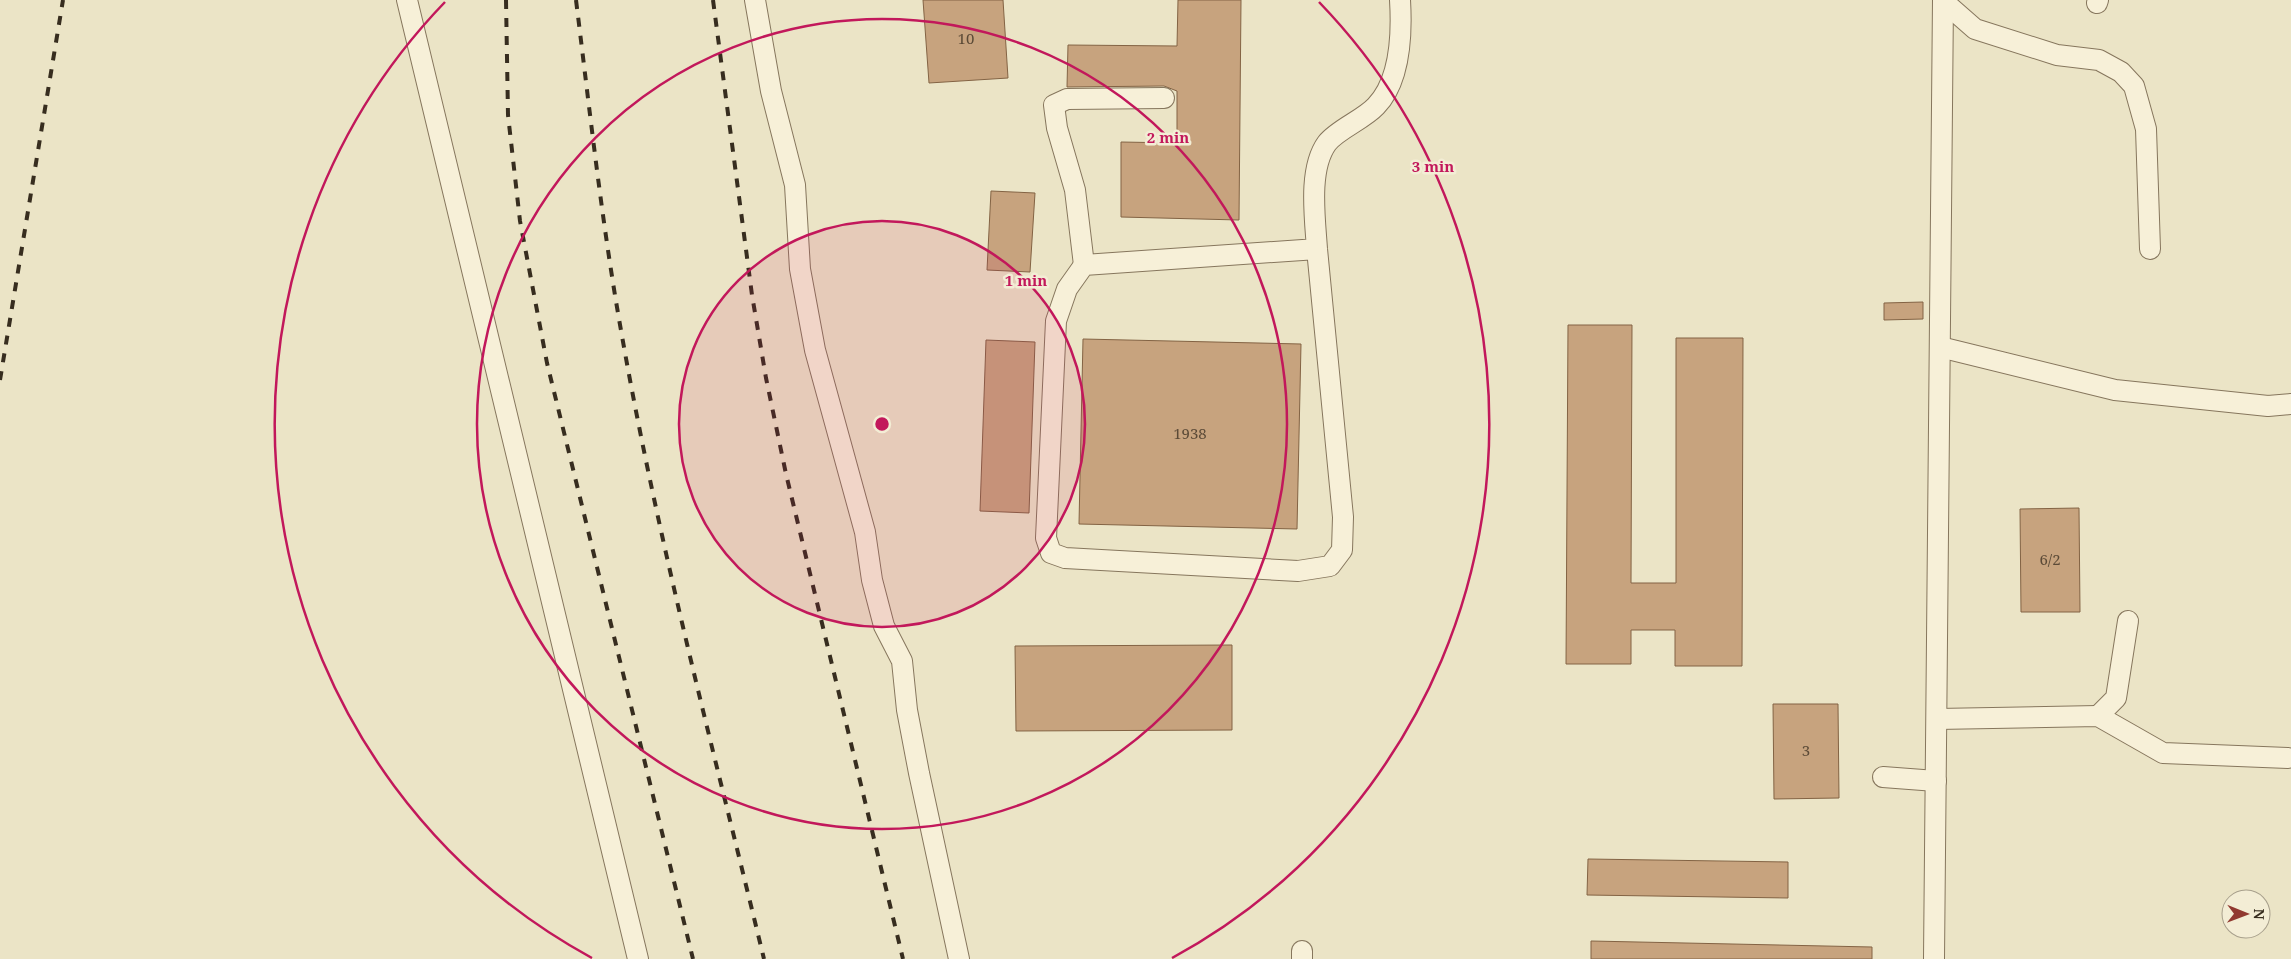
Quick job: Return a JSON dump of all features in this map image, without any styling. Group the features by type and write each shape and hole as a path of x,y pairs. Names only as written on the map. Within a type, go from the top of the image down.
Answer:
{"street":[{"path":"407,0 638,959"},
{"path":"755,0 771,91 795,185 796,235 800,269 815,350 865,532 872,580 884,626 902,661 912,737 958,959"},
{"path":"1164,98 1067,99 1054,105 1057,128 1075,190 1084,266 1067,289 1056,321 1046,538 1050,553 1064,558 1298,571 1330,566 1342,550 1343,517 1317,249 1315,209 1317,166 1327,143 1376,106 1387,89 1398,62 1400,0"},
{"path":"1943,1 1975,29 2057,55 2099,60 2121,72 2134,86 2146,129 2150,249"},
{"path":"1934,959 1943,1"},
{"path":"1084,266 1317,249"},
{"path":"1940,347 2115,390 2268,406 2291,404"},
{"path":"2098,716 2116,698 2128,621"},
{"path":"1937,719 2098,716 2163,753 2288,758"},
{"path":"1883,777 1936,781"}],"building":[{"path":"923,0 1003,0 1008,78 929,83"},
{"path":"1178,0 1241,0 1239,220 1121,217 1121,142 1177,143 1177,91 1164,86 1067,87 1068,45 1177,46"},
{"path":"991,191 1035,193 1030,272 987,270"},
{"path":"1923,302 1923,319 1884,320 1884,303"},
{"path":"1568,325 1632,325 1631,583 1676,583 1676,338 1743,338 1742,666 1675,666 1675,630 1631,630 1631,664 1566,664"},
{"path":"1083,339 1301,344 1297,529 1079,524"},
{"path":"986,340 1035,342 1029,513 980,511"},
{"path":"2079,508 2080,612 2021,612 2020,509"},
{"path":"1232,645 1232,730 1016,731 1015,646"},
{"path":"1773,704 1838,704 1839,798 1774,799"},
{"path":"1588,859 1788,862 1788,898 1587,895"},
{"path":"1591,941 1872,947 1872,959 1591,959"}],"railway":[{"path":"0,380 63,0"},
{"path":"506,0 508,115 520,221 547,363 693,959"},
{"path":"576,0 608,252 637,415 688,649 764,959"},
{"path":"713,0 752,295 766,378 786,474 903,959"}]}
